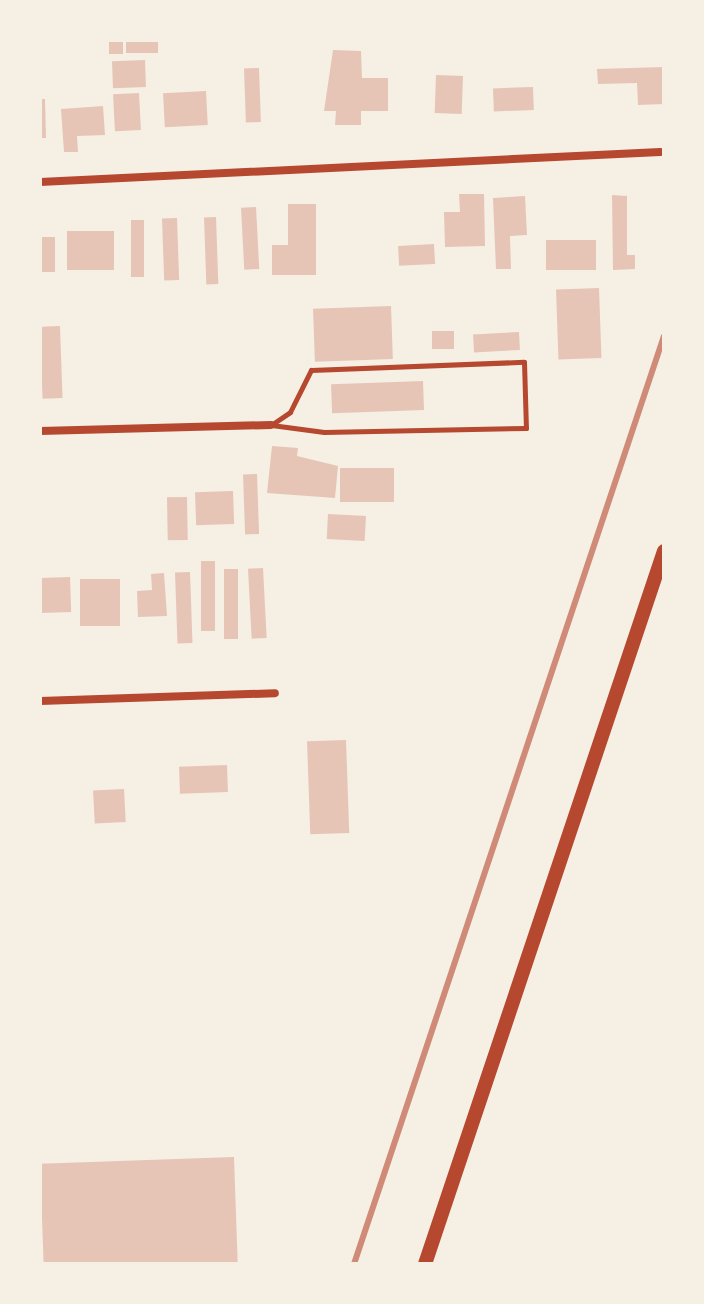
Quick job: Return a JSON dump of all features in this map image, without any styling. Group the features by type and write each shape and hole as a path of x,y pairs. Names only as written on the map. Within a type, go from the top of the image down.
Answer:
{"main road":[{"path":"425,1264 664,551"}],"street":[{"path":"40,182 660,152"},
{"path":"40,431 271,425"},
{"path":"40,701 275,693"}],"lane":[{"path":"524,362 526,428 324,432 271,425 290,412 311,370 524,362"}],"building":[{"path":"109,40 123,40 123,54 109,54"},
{"path":"126,40 158,40 158,53 126,53"},
{"path":"333,50 361,51 362,78 388,78 388,111 361,111 361,125 335,125 336,111 324,111"},
{"path":"145,60 146,87 113,88 112,61"},
{"path":"664,67 664,104 638,105 637,83 598,84 597,69"},
{"path":"259,68 261,122 246,122 244,69"},
{"path":"436,75 463,76 462,114 435,113"},
{"path":"533,87 534,110 494,111 493,88"},
{"path":"206,91 208,125 165,127 163,93"},
{"path":"139,93 141,130 115,131 113,94"},
{"path":"40,99 45,99 46,138 40,138"},
{"path":"103,106 105,135 77,136 78,152 64,152 61,109"},
{"path":"459,194 484,194 485,246 445,247 444,212 460,212"},
{"path":"612,195 627,196 627,255 635,255 635,269 613,270"},
{"path":"525,196 527,235 510,236 511,269 496,269 493,198"},
{"path":"288,204 316,204 316,275 272,275 272,245 288,245"},
{"path":"256,207 259,269 244,270 241,208"},
{"path":"204,217 216,217 218,284 206,284"},
{"path":"177,218 179,280 164,280 162,219"},
{"path":"131,220 144,220 144,277 131,277"},
{"path":"67,231 114,231 114,270 67,270"},
{"path":"40,237 55,237 55,272 40,272"},
{"path":"546,240 596,240 596,270 546,270"},
{"path":"434,244 435,264 399,266 398,246"},
{"path":"599,288 601,358 558,359 556,290"},
{"path":"391,306 393,359 315,362 313,309"},
{"path":"60,326 63,398 43,399 40,327"},
{"path":"432,331 454,331 454,349 432,349"},
{"path":"519,332 520,350 474,352 473,334"},
{"path":"423,381 424,410 332,413 331,384"},
{"path":"272,446 298,448 297,456 338,466 335,498 267,493"},
{"path":"340,468 394,468 394,502 340,502"},
{"path":"243,474 257,474 259,534 245,534"},
{"path":"233,491 234,524 196,525 195,492"},
{"path":"167,497 187,497 188,540 168,540"},
{"path":"328,514 366,516 365,541 327,539"},
{"path":"201,561 215,561 215,631 201,631"},
{"path":"263,568 267,638 252,639 248,569"},
{"path":"224,569 238,569 238,639 224,639"},
{"path":"190,572 192,643 177,643 175,573"},
{"path":"164,573 167,616 138,617 137,591 152,590 151,574"},
{"path":"70,577 71,612 41,613 40,578"},
{"path":"80,579 120,579 120,626 80,626"},
{"path":"346,740 349,833 310,834 307,741"},
{"path":"227,765 228,792 180,794 179,767"},
{"path":"124,789 126,822 95,824 93,791"},
{"path":"234,1157 238,1264 44,1264 40,1164"}],"railway":[{"path":"354,1264 664,336"}]}
